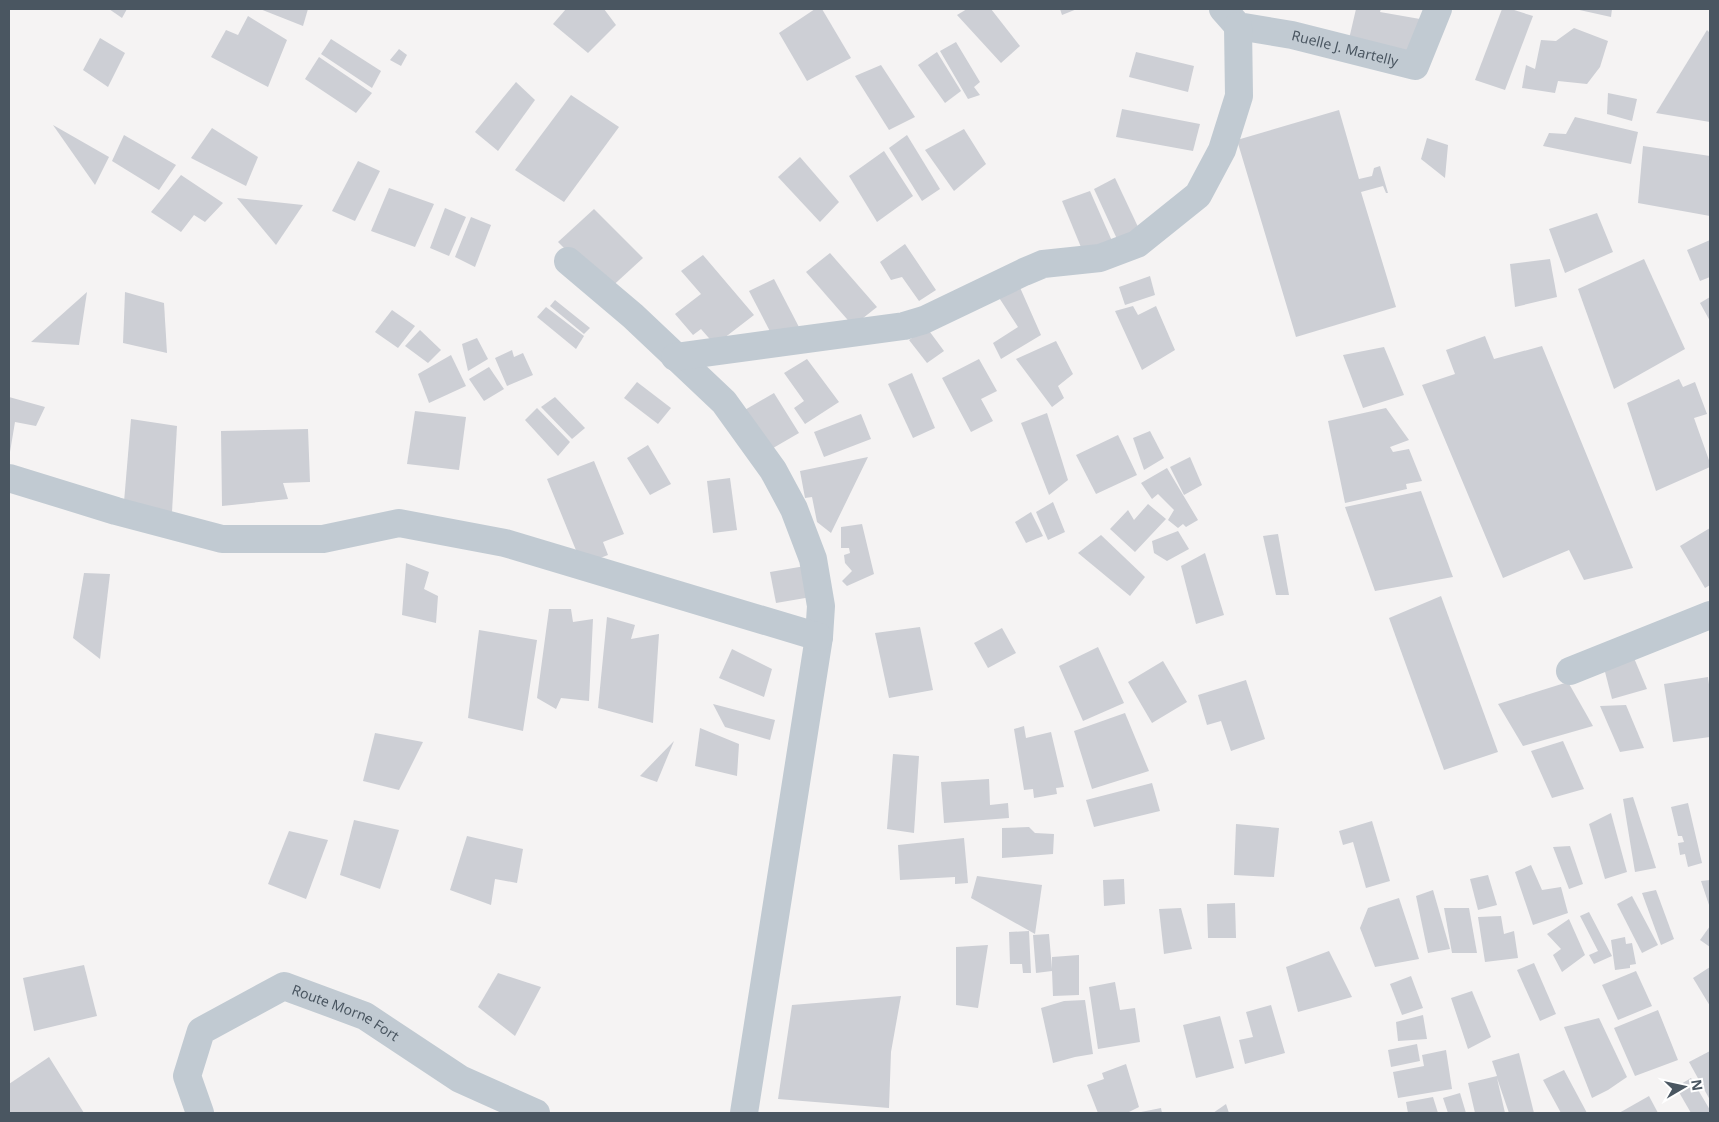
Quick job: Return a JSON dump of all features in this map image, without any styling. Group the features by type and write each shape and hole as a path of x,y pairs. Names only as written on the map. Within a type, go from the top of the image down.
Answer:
{"street":[{"name":"Ruelle J. Martelly","path":"1230,17 1292,35 1415,66 1438,9"},
{"path":"675,356 904,326 924,320 1043,264 1100,258 1137,244 1198,195 1222,150 1239,96 1230,17"},
{"path":"568,261 633,316 724,402 773,470 794,509 813,559 820,606 819,638 744,1113"},
{"path":"9,478 116,511 222,539 323,539 399,523 505,543 819,638"},
{"path":"1570,671 1710,615"},
{"name":"Route Morne Fort","path":"200,1113 187,1076 201,1031 284,986 365,1016 460,1078 536,1113"}],"building":[{"path":"109,9 127,9 122,18"},
{"path":"260,9 308,9 303,26"},
{"path":"566,9 604,9 616,25 588,53 553,24"},
{"path":"815,9 822,9 851,58 807,81 779,33"},
{"path":"967,9 991,9 1020,46 1001,63 957,15"},
{"path":"1060,9 1077,9 1062,15"},
{"path":"1356,9 1381,9 1380,12 1420,19 1412,52 1349,39"},
{"path":"1502,9 1511,9 1533,16 1505,90 1475,80"},
{"path":"1575,9 1612,9 1611,17"},
{"path":"248,16 287,40 268,87 211,57 226,30 238,35"},
{"path":"1574,28 1608,41 1600,67 1587,84 1558,81 1555,93 1522,88 1526,65 1535,69 1541,40 1556,41"},
{"path":"1707,30 1710,33 1710,122 1656,113"},
{"path":"100,38 125,53 108,87 83,70"},
{"path":"331,39 381,71 372,88 321,54"},
{"path":"956,42 980,82 974,87 980,95 968,99 940,51"},
{"path":"399,49 407,55 401,66 390,60"},
{"path":"937,52 961,91 945,103 918,65"},
{"path":"1136,52 1194,66 1188,92 1129,77"},
{"path":"319,57 372,93 356,113 305,79"},
{"path":"881,65 915,117 889,130 855,76"},
{"path":"516,82 535,100 498,151 475,132"},
{"path":"1608,93 1637,99 1632,121 1607,114"},
{"path":"571,95 619,127 564,202 515,170"},
{"path":"1122,109 1200,124 1193,151 1116,137"},
{"path":"1339,110 1359,179 1372,176 1374,168 1380,166 1388,193 1386,193 1383,186 1361,192 1396,307 1296,337 1237,140"},
{"path":"1575,117 1638,132 1631,164 1543,146 1549,133 1566,134"},
{"path":"53,125 109,157 95,185"},
{"path":"212,128 258,157 246,186 191,158"},
{"path":"964,129 986,164 954,191 925,150"},
{"path":"124,135 176,165 159,190 112,161"},
{"path":"907,135 940,189 922,201 889,148"},
{"path":"1427,138 1448,145 1445,178 1421,159"},
{"path":"1643,146 1710,156 1710,216 1638,203"},
{"path":"884,151 913,196 877,222 849,176"},
{"path":"800,157 839,202 820,222 778,177"},
{"path":"358,161 380,171 355,221 332,211"},
{"path":"181,175 223,203 205,222 194,215 181,232 151,212"},
{"path":"1115,178 1139,229 1117,239 1094,189"},
{"path":"389,188 434,204 415,247 371,231"},
{"path":"1090,191 1112,241 1083,252 1062,201"},
{"path":"237,198 303,205 276,245"},
{"path":"445,208 466,217 449,256 430,248"},
{"path":"594,209 643,258 607,291 558,242"},
{"path":"1597,213 1613,252 1565,273 1549,229"},
{"path":"471,217 491,225 475,267 455,257"},
{"path":"1710,240 1710,277 1700,281 1687,250"},
{"path":"905,244 936,290 919,301 902,277 891,280 880,262"},
{"path":"830,253 877,307 853,326 806,272"},
{"path":"703,255 754,315 715,345 701,329 693,335 675,314 701,294 681,271"},
{"path":"1550,259 1557,297 1515,307 1510,264"},
{"path":"1644,259 1685,349 1614,389 1578,289"},
{"path":"1150,276 1155,295 1125,305 1119,287"},
{"path":"774,279 800,329 775,341 749,291"},
{"path":"1018,283 1041,335 1001,359 993,343 1018,327 996,293"},
{"path":"87,292 79,345 31,342"},
{"path":"125,292 164,303 167,353 123,343"},
{"path":"1710,297 1710,321 1700,303"},
{"path":"555,300 590,328 584,334 550,306"},
{"path":"1133,306 1138,315 1156,306 1175,350 1142,370 1115,311"},
{"path":"546,307 584,336 576,349 537,317"},
{"path":"392,310 415,326 398,348 375,332"},
{"path":"927,328 944,351 927,363 909,340"},
{"path":"420,330 441,350 428,363 405,346"},
{"path":"1485,336 1494,359 1542,346 1633,568 1584,580 1569,550 1503,578 1422,385 1455,374 1446,350"},
{"path":"477,338 488,359 468,371 462,344"},
{"path":"1056,341 1073,374 1058,386 1064,398 1052,407 1016,359"},
{"path":"1384,347 1404,395 1363,408 1343,355"},
{"path":"512,350 514,357 523,353 533,375 507,386 495,358"},
{"path":"451,355 466,386 429,403 418,374"},
{"path":"807,359 839,402 805,424 794,408 804,401 784,373"},
{"path":"979,359 997,391 981,399 993,421 971,432 942,378"},
{"path":"489,367 504,389 484,401 469,379"},
{"path":"912,373 935,428 913,438 888,384"},
{"path":"1679,379 1683,387 1695,382 1707,414 1694,418 1710,467 1656,491 1627,403"},
{"path":"637,382 671,408 658,424 624,398"},
{"path":"774,393 799,433 768,451 743,411"},
{"path":"9,397 45,407 36,426 15,422 10,452"},
{"path":"555,397 585,428 572,439 541,407"},
{"path":"537,408 570,442 558,456 525,420"},
{"path":"1386,408 1409,440 1390,447 1393,452 1409,449 1422,481 1406,484 1407,489 1345,503 1328,421"},
{"path":"415,411 466,417 459,470 407,464"},
{"path":"1047,413 1068,480 1049,495 1021,423"},
{"path":"861,414 871,439 824,457 814,432"},
{"path":"131,419 177,426 172,512 124,502"},
{"path":"308,429 310,482 283,483 288,499 222,506 221,431"},
{"path":"1150,431 1164,458 1144,470 1133,438"},
{"path":"1118,435 1137,475 1096,494 1076,455"},
{"path":"648,445 671,484 650,495 627,458"},
{"path":"868,457 831,533 817,522 812,497 805,498 800,471"},
{"path":"1190,457 1202,485 1184,495 1170,467"},
{"path":"594,461 624,534 603,542 608,555 582,565 547,479"},
{"path":"1167,468 1198,520 1186,527 1183,524 1178,528 1168,520 1174,510 1158,494 1152,499 1141,483"},
{"path":"730,478 737,530 713,533 707,481"},
{"path":"1421,491 1453,577 1375,591 1345,507"},
{"path":"1053,502 1065,532 1048,540 1036,512"},
{"path":"1148,504 1166,519 1135,552 1110,529 1128,510 1134,520"},
{"path":"1031,512 1043,536 1026,543 1015,522"},
{"path":"862,524 874,574 847,586 842,581 852,571 845,563 844,555 850,553 849,548 841,548 841,527"},
{"path":"1710,528 1710,585 1705,588 1680,546"},
{"path":"1178,531 1189,549 1167,561 1154,553 1152,541"},
{"path":"1278,534 1289,595 1276,595 1263,536"},
{"path":"1101,535 1145,577 1130,596 1078,553"},
{"path":"1205,553 1224,615 1196,624 1181,566"},
{"path":"406,563 429,572 424,589 438,596 436,623 402,615"},
{"path":"811,565 817,596 776,603 770,572"},
{"path":"84,573 110,574 100,659 73,638"},
{"path":"1441,596 1498,752 1444,770 1389,618"},
{"path":"549,609 571,609 573,622 593,619 589,701 561,698 556,709 537,698"},
{"path":"607,617 635,625 631,639 659,634 653,723 598,708"},
{"path":"920,627 933,690 889,698 875,633"},
{"path":"1002,628 1016,653 988,668 974,643"},
{"path":"479,630 537,640 523,731 468,718"},
{"path":"1098,647 1124,703 1083,721 1059,666"},
{"path":"732,649 772,669 764,697 719,678"},
{"path":"1634,658 1647,689 1612,699 1604,668"},
{"path":"1163,661 1187,702 1152,723 1128,682"},
{"path":"1708,677 1710,737 1673,742 1664,684"},
{"path":"1246,680 1265,739 1231,751 1221,721 1207,725 1198,695"},
{"path":"1568,682 1593,726 1523,746 1498,704"},
{"path":"713,704 775,720 770,740 725,727"},
{"path":"1626,705 1644,748 1620,752 1600,706"},
{"path":"1125,713 1149,771 1092,789 1074,731"},
{"path":"1024,726 1026,738 1051,732 1064,787 1056,788 1057,794 1034,798 1033,789 1024,790 1014,729"},
{"path":"700,728 739,744 737,776 695,766"},
{"path":"375,733 423,742 399,790 363,781"},
{"path":"674,741 657,782 640,776"},
{"path":"1563,741 1584,789 1552,798 1531,751"},
{"path":"893,754 919,756 914,833 887,829"},
{"path":"989,779 990,805 1008,803 1009,818 944,823 941,782"},
{"path":"1152,783 1160,811 1094,827 1086,800"},
{"path":"1633,797 1656,868 1635,872 1623,799"},
{"path":"1688,803 1702,863 1688,867 1685,854 1680,855 1678,843 1684,842 1682,836 1678,836 1671,807"},
{"path":"1611,813 1627,872 1605,879 1589,824"},
{"path":"354,820 399,830 380,889 340,875"},
{"path":"1372,821 1390,881 1366,888 1353,842 1343,845 1339,831"},
{"path":"1236,824 1279,828 1274,877 1234,875"},
{"path":"1029,827 1035,833 1054,834 1053,854 1002,858 1002,828"},
{"path":"289,831 328,840 306,899 268,884"},
{"path":"467,836 523,849 517,883 495,879 491,905 450,890"},
{"path":"964,838 968,883 955,884 955,877 900,880 898,845"},
{"path":"1570,846 1583,884 1569,889 1553,847"},
{"path":"1531,865 1542,890 1561,887 1568,913 1533,925 1515,872"},
{"path":"1488,875 1497,905 1478,910 1470,879"},
{"path":"977,876 1042,885 1035,934 971,898"},
{"path":"1124,879 1125,904 1104,906 1103,880"},
{"path":"1710,880 1710,908 1701,881"},
{"path":"1433,890 1450,949 1428,953 1416,896"},
{"path":"1656,890 1674,939 1661,945 1642,893"},
{"path":"1632,896 1658,945 1642,953 1617,904"},
{"path":"1399,898 1419,959 1375,967 1360,928 1368,908"},
{"path":"1235,903 1236,938 1208,938 1207,904"},
{"path":"1181,908 1192,949 1164,954 1159,909"},
{"path":"1444,908 1469,908 1477,953 1452,953"},
{"path":"1589,912 1612,956 1594,964 1589,955 1598,951 1580,916"},
{"path":"1501,916 1504,934 1514,931 1518,958 1485,962 1478,917"},
{"path":"1569,919 1585,955 1562,972 1553,955 1561,949 1547,934"},
{"path":"1710,926 1710,947 1700,940"},
{"path":"1029,931 1031,973 1023,973 1022,964 1010,964 1009,932"},
{"path":"1049,934 1052,969 1052,957 1079,955 1079,995 1053,996 1052,971 1036,973 1033,935"},
{"path":"1625,937 1626,944 1632,943 1636,964 1630,965 1630,968 1615,970 1611,940"},
{"path":"988,945 978,1008 956,1005 956,947"},
{"path":"1329,951 1352,997 1298,1012 1286,967"},
{"path":"1534,963 1556,1014 1540,1021 1517,970"},
{"path":"84,965 97,1016 34,1031 23,978"},
{"path":"1710,967 1710,1006 1693,978"},
{"path":"1636,971 1652,1006 1618,1020 1602,985"},
{"path":"498,973 541,987 515,1036 478,1007"},
{"path":"1411,976 1423,1008 1402,1015 1390,984"},
{"path":"1115,982 1120,1010 1135,1008 1140,1042 1098,1049 1089,987"},
{"path":"1472,991 1491,1037 1468,1049 1451,998"},
{"path":"901,996 891,1052 889,1108 778,1099 792,1005"},
{"path":"1085,1000 1093,1054 1053,1063 1041,1008 1064,1001"},
{"path":"1271,1005 1285,1053 1245,1064 1239,1040 1253,1037 1246,1012"},
{"path":"1658,1010 1678,1060 1635,1076 1614,1028"},
{"path":"1423,1015 1427,1039 1398,1041 1396,1022"},
{"path":"1220,1016 1234,1068 1196,1078 1183,1025"},
{"path":"1599,1018 1627,1077 1592,1098 1564,1027"},
{"path":"1417,1044 1420,1061 1391,1067 1388,1050"},
{"path":"1446,1050 1452,1089 1398,1098 1393,1072 1424,1066 1422,1055"},
{"path":"1710,1051 1710,1100 1689,1062"},
{"path":"1519,1053 1534,1113 1509,1113 1497,1078 1505,1113 1475,1113 1468,1083 1497,1076 1492,1061"},
{"path":"49,1057 84,1113 9,1113 9,1084"},
{"path":"1126,1064 1139,1107 1127,1113 1098,1113 1087,1085 1104,1079 1102,1073"},
{"path":"1564,1070 1587,1113 1561,1113 1543,1080"},
{"path":"1691,1078 1710,1113 1691,1113 1676,1087"},
{"path":"1460,1093 1466,1113 1448,1113 1443,1098"},
{"path":"1649,1096 1658,1113 1619,1113"},
{"path":"1433,1097 1438,1113 1408,1113 1406,1102"},
{"path":"1226,1104 1229,1113 1213,1113"},
{"path":"1161,1108 1162,1113 1141,1113 1141,1112"}]}
